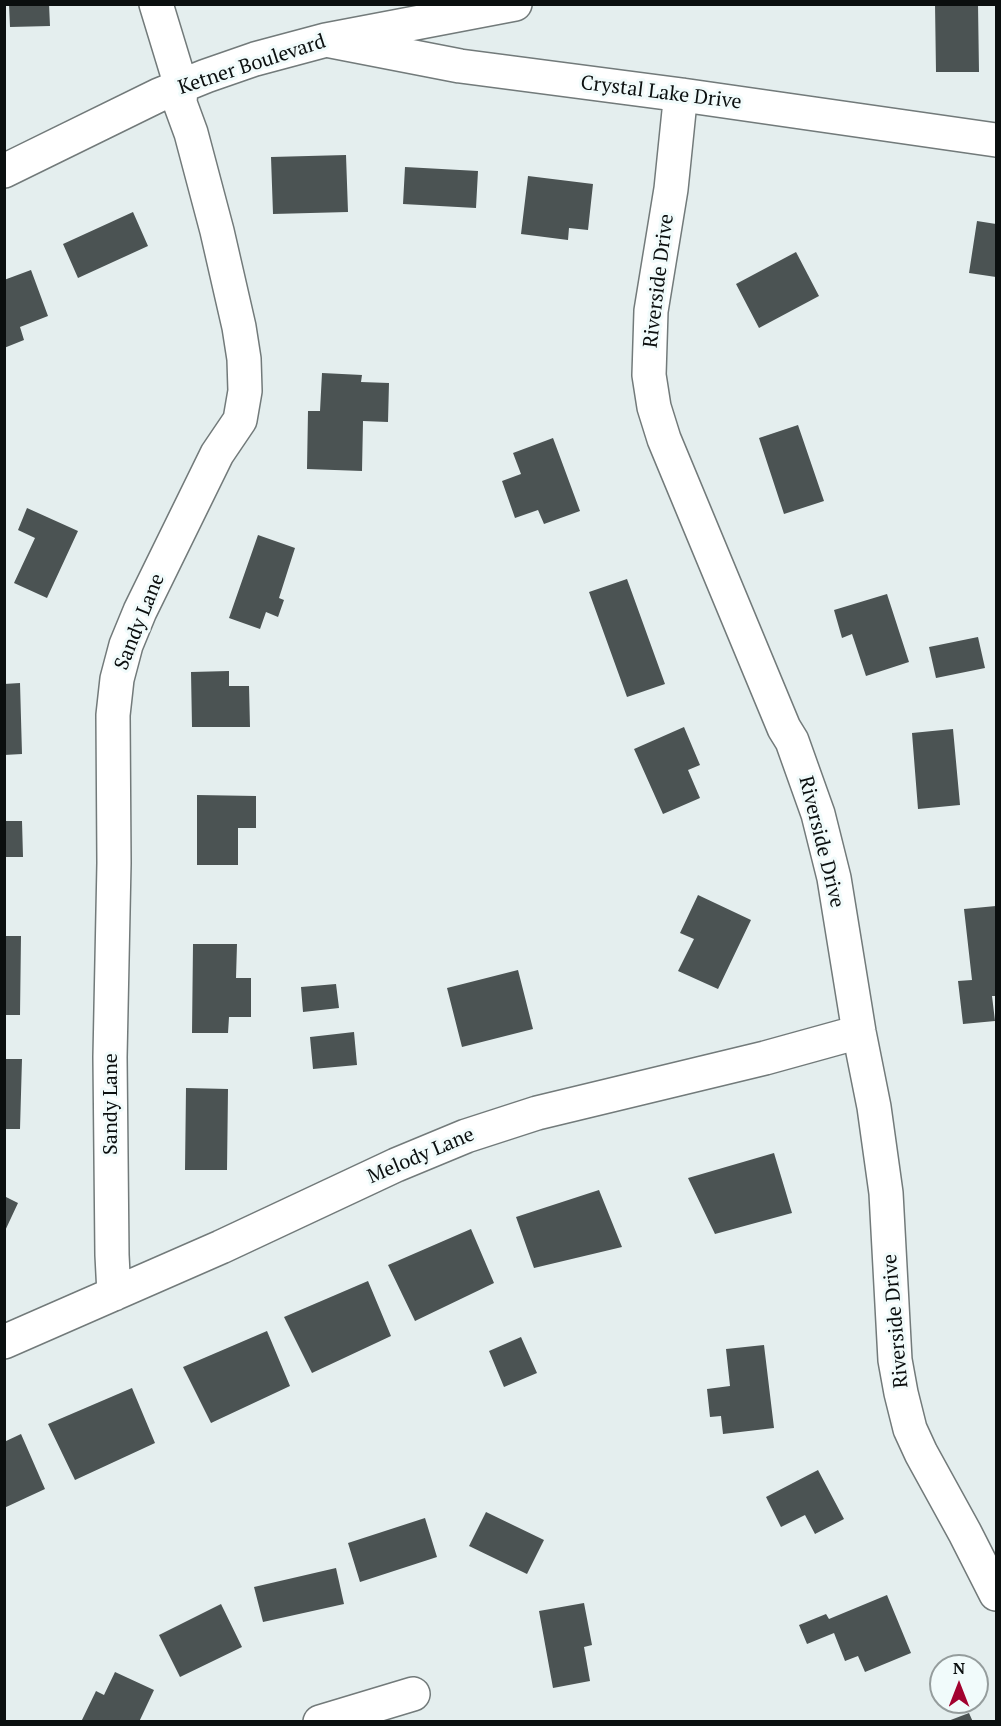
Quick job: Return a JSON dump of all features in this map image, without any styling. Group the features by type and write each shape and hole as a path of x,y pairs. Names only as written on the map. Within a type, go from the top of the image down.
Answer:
{"street":[{"name":"Sandy Lane","path":"114,1294 111,1255 110,1057 114,863 113,715 117,679 126,645 140,611 217,454 240,420 245,391 244,359 239,327 217,231 191,132 180,103 181,86 156,4"},
{"name":"Ketner Boulevard","path":"4,171 181,86 255,59 326,40 515,4"},
{"name":"Crystal Lake Drive","path":"326,40 460,66 996,140"},
{"name":"Riverside Drive","path":"682,95 651,311 649,375 654,407 689,501 784,728 792,741 818,814 834,878 859,1032 874,1107 886,1193 895,1360 901,1393 910,1429 921,1453 996,1594"},
{"name":"Melody Lane","path":"4,1342 220,1247 396,1165 466,1136 537,1113 765,1058 859,1032"},
{"path":"320,1722 413,1694"}],"building":[{"path":"9,4 49,4 50,26 10,27"},
{"path":"935,4 978,4 979,72 936,72"},
{"path":"346,155 348,212 273,214 271,157"},
{"path":"405,167 478,171 476,208 403,204"},
{"path":"528,176 593,184 588,230 569,228 568,240 521,234"},
{"path":"133,212 148,246 78,278 63,244"},
{"path":"977,221 996,224 996,277 969,273"},
{"path":"796,252 819,296 759,328 736,284"},
{"path":"31,270 48,316 20,327 24,340 4,348 4,280"},
{"path":"322,373 362,375 361,382 389,383 388,422 363,421 362,471 307,469 308,411 320,411"},
{"path":"798,425 824,501 784,514 759,438"},
{"path":"553,438 580,511 544,524 538,510 515,518 502,481 521,474 513,453"},
{"path":"27,508 78,531 47,598 14,583 35,538 18,530"},
{"path":"258,535 295,548 279,598 284,600 278,617 266,612 260,629 229,618"},
{"path":"627,579 665,684 627,697 589,592"},
{"path":"887,594 909,662 866,676 852,634 842,638 834,610"},
{"path":"978,637 985,668 936,678 929,647"},
{"path":"229,671 229,686 249,686 250,727 192,727 191,672"},
{"path":"20,683 22,754 4,755 4,684"},
{"path":"684,727 700,765 688,770 700,798 663,814 634,749"},
{"path":"953,729 960,805 918,809 912,733"},
{"path":"197,795 256,796 256,828 238,828 238,865 197,865"},
{"path":"4,821 22,821 23,857 4,857"},
{"path":"698,895 751,920 718,989 678,971 694,939 680,933"},
{"path":"996,906 996,996 992,996 995,1021 963,1024 958,981 972,980 964,909"},
{"path":"4,936 21,936 20,1015 4,1015"},
{"path":"193,944 237,944 236,978 251,978 251,1017 229,1017 228,1033 192,1033"},
{"path":"518,970 533,1029 462,1047 447,988"},
{"path":"336,984 339,1008 303,1012 301,987"},
{"path":"354,1032 357,1065 313,1069 310,1037"},
{"path":"4,1059 22,1059 20,1129 4,1129"},
{"path":"186,1088 228,1089 227,1170 185,1170"},
{"path":"774,1153 792,1213 715,1234 688,1178"},
{"path":"599,1190 622,1247 534,1268 516,1217"},
{"path":"4,1196 18,1203 4,1233"},
{"path":"471,1229 494,1283 415,1321 388,1265"},
{"path":"368,1281 391,1336 312,1373 284,1317"},
{"path":"267,1331 290,1386 211,1423 183,1367"},
{"path":"521,1337 537,1373 504,1387 489,1351"},
{"path":"764,1345 774,1428 723,1434 721,1416 710,1417 707,1389 730,1386 726,1349"},
{"path":"132,1388 155,1443 75,1480 48,1424"},
{"path":"21,1434 45,1489 4,1508 4,1442"},
{"path":"818,1470 844,1519 815,1534 805,1515 781,1527 766,1497"},
{"path":"486,1512 544,1540 527,1574 469,1546"},
{"path":"425,1518 437,1557 360,1582 348,1543"},
{"path":"336,1568 344,1604 263,1622 254,1587"},
{"path":"887,1595 911,1653 865,1672 858,1656 845,1661 834,1633 807,1644 799,1625 826,1614 829,1619"},
{"path":"584,1603 592,1645 584,1647 590,1681 553,1688 539,1611"},
{"path":"221,1604 242,1647 180,1677 159,1635"},
{"path":"115,1672 154,1690 139,1722 81,1722 96,1691 104,1695"},
{"path":"969,1714 973,1722 948,1722"}]}
